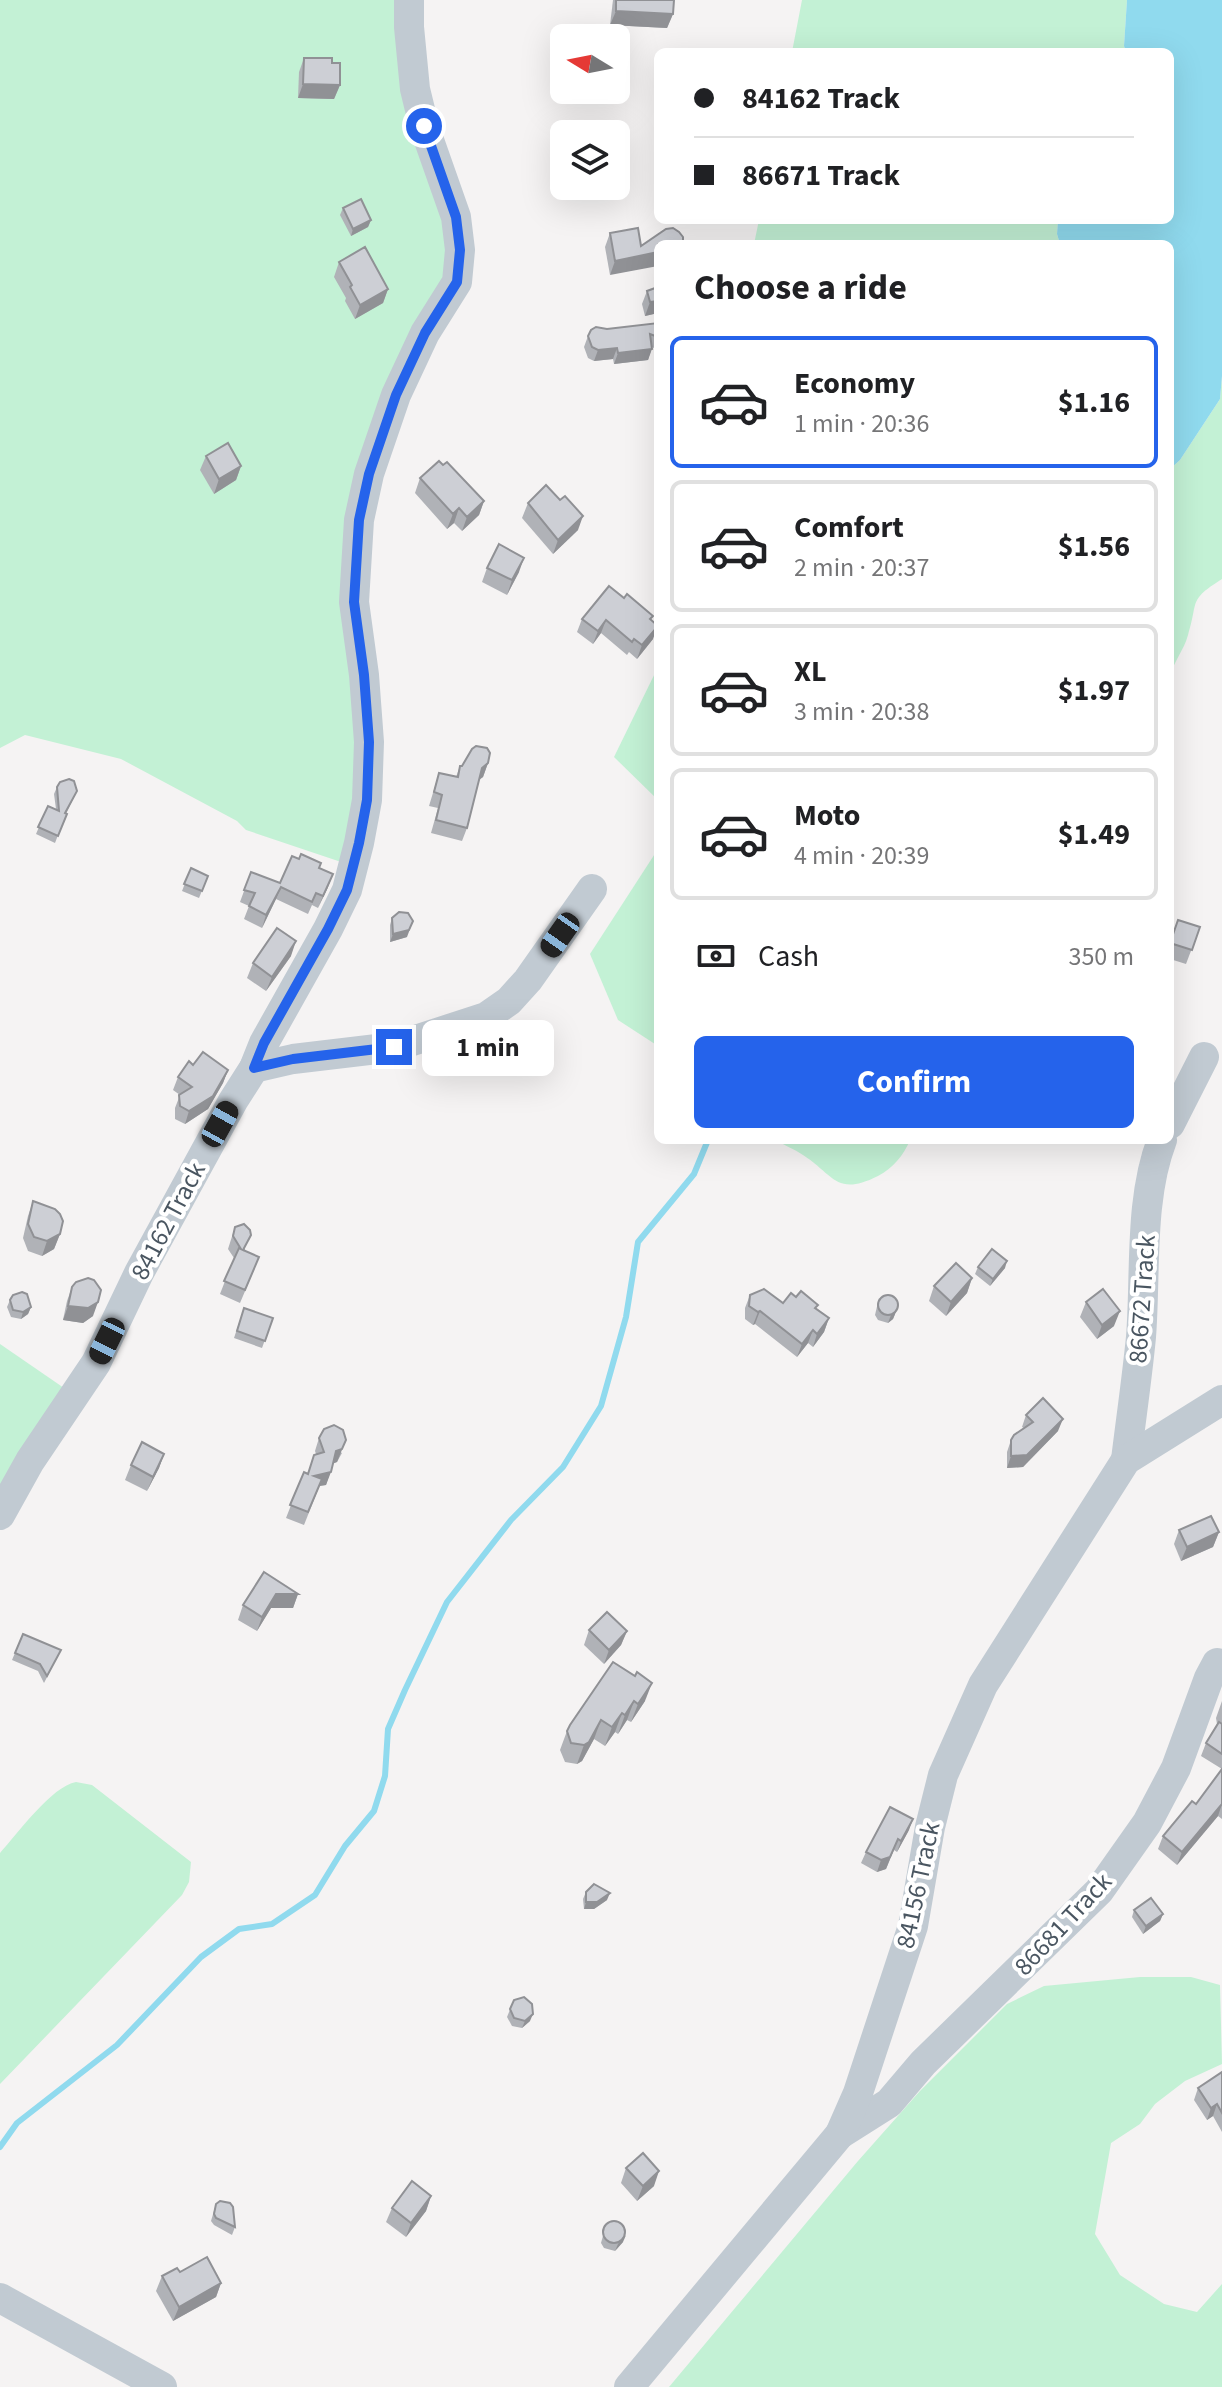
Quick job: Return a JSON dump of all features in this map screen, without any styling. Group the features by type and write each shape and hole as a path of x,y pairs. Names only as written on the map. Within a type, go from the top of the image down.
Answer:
{"street":[{"name":"84162 Track","path":"0,1515 30,1461 96,1363 139,1273 254,1068 264,1043 347,890 367,800 369,742 354,602 359,520 369,474 396,395 425,333 457,282 460,250 456,217 424,126 415,89 409,0"},
{"path":"254,1068 293,1059 394,1047 486,1017 509,1001 528,980 592,889"},
{"path":"1174,1116 1204,1057"},
{"name":"86672 Track","path":"1126,1460 1141,1338 1152,1166 1160,1144"},
{"name":"84156 Track","path":"629,2387 840,2134 858,2093 913,1926 930,1827 943,1775 983,1685 1126,1460 1222,1400"},
{"name":"86681 Track","path":"840,2134 889,2103 923,2063 1099,1891 1147,1823 1176,1768 1217,1663"},
{"path":"0,2298 162,2387"}],"green space":[{"path":"0,0 399,0 446,215 452,256 352,494 359,747 347,864 246,830 237,821 121,759 25,735 0,748"},
{"path":"802,0 1127,0 1125,48 793,48"},
{"path":"758,224 1058,224 1059,240 755,240"},
{"path":"1222,376 1222,579 1203,592 1196,602 1186,640 1174,665 1174,465 1220,399"},
{"path":"654,675 654,796 614,757"},
{"path":"654,855 654,1043 618,1020 590,954"},
{"path":"782,1144 908,1144 888,1170 853,1184 836,1181 803,1155"},
{"path":"0,1344 64,1388 0,1497"},
{"path":"76,1782 92,1785 191,1862 189,1882 182,1895 0,2084 0,1853 46,1801"},
{"path":"1140,1977 1191,1977 1220,1985 1222,2064 1185,2081 1155,2104 1140,2124 1111,2143 1095,2234 1120,2275 1164,2304 1197,2312 1222,2284 1222,2387 669,2387 858,2161 920,2091 1007,2004 1044,1986"}],"water":[{"path":"1127,0 1222,0 1220,399 1174,465 1174,240 1059,240 1057,234 1058,224 1174,224 1174,48 1124,46"}],"building":[{"path":"616,0 674,0 673,14 616,11"},
{"path":"304,58 332,58 332,63 340,63 340,85 303,84"},
{"path":"361,199 371,220 353,229 343,208"},
{"path":"638,228 641,246 666,229 673,228 683,240 654,240 654,253 615,261 610,233"},
{"path":"365,247 388,289 360,305 339,262"},
{"path":"654,288 654,302 650,302 647,291"},
{"path":"654,323 654,336 650,334 652,349 618,353 617,348 598,350 592,347 588,336 591,330 596,327 607,329"},
{"path":"228,443 241,466 219,479 206,456"},
{"path":"439,461 443,465 447,462 484,501 467,517 459,508 453,514 420,478"},
{"path":"546,485 560,500 565,496 583,516 558,540 528,503"},
{"path":"499,544 524,558 512,580 487,568"},
{"path":"609,586 624,598 627,594 653,616 650,619 654,622 654,631 642,645 634,639 632,642 606,620 598,631 582,619"},
{"path":"476,746 487,748 490,753 488,763 482,768 467,828 436,820 442,795 434,792 439,773 458,777 460,766"},
{"path":"74,781 77,791 65,813 58,836 38,827 48,806 59,811 57,787 60,782"},
{"path":"301,854 321,863 319,868 333,874 323,896 316,893 312,902 281,887 266,915 249,906 255,893 244,890 251,872 280,883 292,856 299,859"},
{"path":"191,868 208,876 202,891 184,884"},
{"path":"399,912 408,913 413,921 409,930 393,934 392,918"},
{"path":"1178,920 1200,927 1192,950 1174,944"},
{"path":"277,928 296,941 272,977 253,963"},
{"path":"203,1052 228,1070 213,1096 189,1111 180,1106 179,1095 192,1087 178,1077 189,1061 193,1065"},
{"path":"33,1201 60,1214 63,1221 60,1234 47,1241 34,1237 28,1224"},
{"path":"244,1224 251,1235 243,1250 259,1257 245,1290 224,1281 241,1249 233,1236 235,1227"},
{"path":"992,1249 1007,1261 993,1279 978,1267"},
{"path":"956,1263 972,1278 951,1302 934,1286"},
{"path":"88,1278 94,1280 101,1290 98,1302 88,1308 68,1306 72,1287"},
{"path":"764,1289 783,1303 791,1293 796,1297 801,1291 818,1305 815,1308 829,1318 817,1334 813,1330 802,1344 749,1306 750,1295"},
{"path":"1103,1289 1120,1311 1102,1325 1086,1302"},
{"path":"27,1294 31,1307 23,1312 13,1310 10,1300 13,1295"},
{"path":"888,1295 895,1298 898,1305 895,1312 888,1315 881,1312 878,1305 881,1298"},
{"path":"244,1308 273,1318 265,1341 237,1331"},
{"path":"1043,1398 1063,1419 1027,1455 1011,1456 1011,1440 1033,1422 1026,1415"},
{"path":"334,1425 343,1430 346,1440 342,1449 336,1451 331,1472 314,1476 322,1479 308,1512 290,1505 304,1472 308,1474 314,1455 324,1452 319,1438 324,1429"},
{"path":"142,1442 164,1454 153,1477 131,1465"},
{"path":"1211,1516 1219,1532 1187,1547 1179,1530"},
{"path":"264,1572 298,1594 276,1594 262,1617 243,1605"},
{"path":"607,1612 627,1631 609,1650 589,1630"},
{"path":"23,1634 61,1650 47,1676 40,1664 15,1653"},
{"path":"613,1662 635,1676 637,1672 652,1683 638,1704 634,1701 612,1727 601,1720 589,1742 584,1745 571,1743 567,1731 570,1725"},
{"path":"1219,1722 1222,1724 1222,1754 1206,1743"},
{"path":"1222,1769 1222,1804 1182,1852 1163,1836 1192,1801 1196,1804"},
{"path":"890,1807 913,1819 901,1841 898,1839 890,1857 881,1860 866,1852"},
{"path":"594,1884 610,1893 597,1902 586,1902 586,1892"},
{"path":"1151,1898 1163,1914 1146,1926 1134,1910"},
{"path":"524,1997 532,2004 533,2014 525,2021 514,2018 510,2009 514,2000"},
{"path":"1222,2072 1222,2113 1217,2104 1211,2108 1198,2088"},
{"path":"643,2153 659,2171 643,2186 626,2168"},
{"path":"412,2181 431,2196 411,2223 392,2208"},
{"path":"220,2201 233,2207 235,2227 216,2218 216,2204"},
{"path":"614,2221 622,2224 625,2232 622,2240 614,2243 606,2240 603,2232 606,2224"},
{"path":"207,2257 221,2283 179,2307 162,2276 177,2268 180,2272"}],"waterway":[{"path":"0,2147 17,2123 117,2045 201,1957 239,1929 272,1924 315,1895 345,1846 374,1811 385,1776 388,1729 447,1602 511,1520 563,1467 601,1406 626,1317 638,1242 694,1174 706,1144"}],"route":[{"path":"394,1047 293,1059 254,1068 264,1043 347,890 367,800 369,742 354,602 359,520 369,474 396,395 425,333 457,282 460,250 456,217 424,126"}]}
